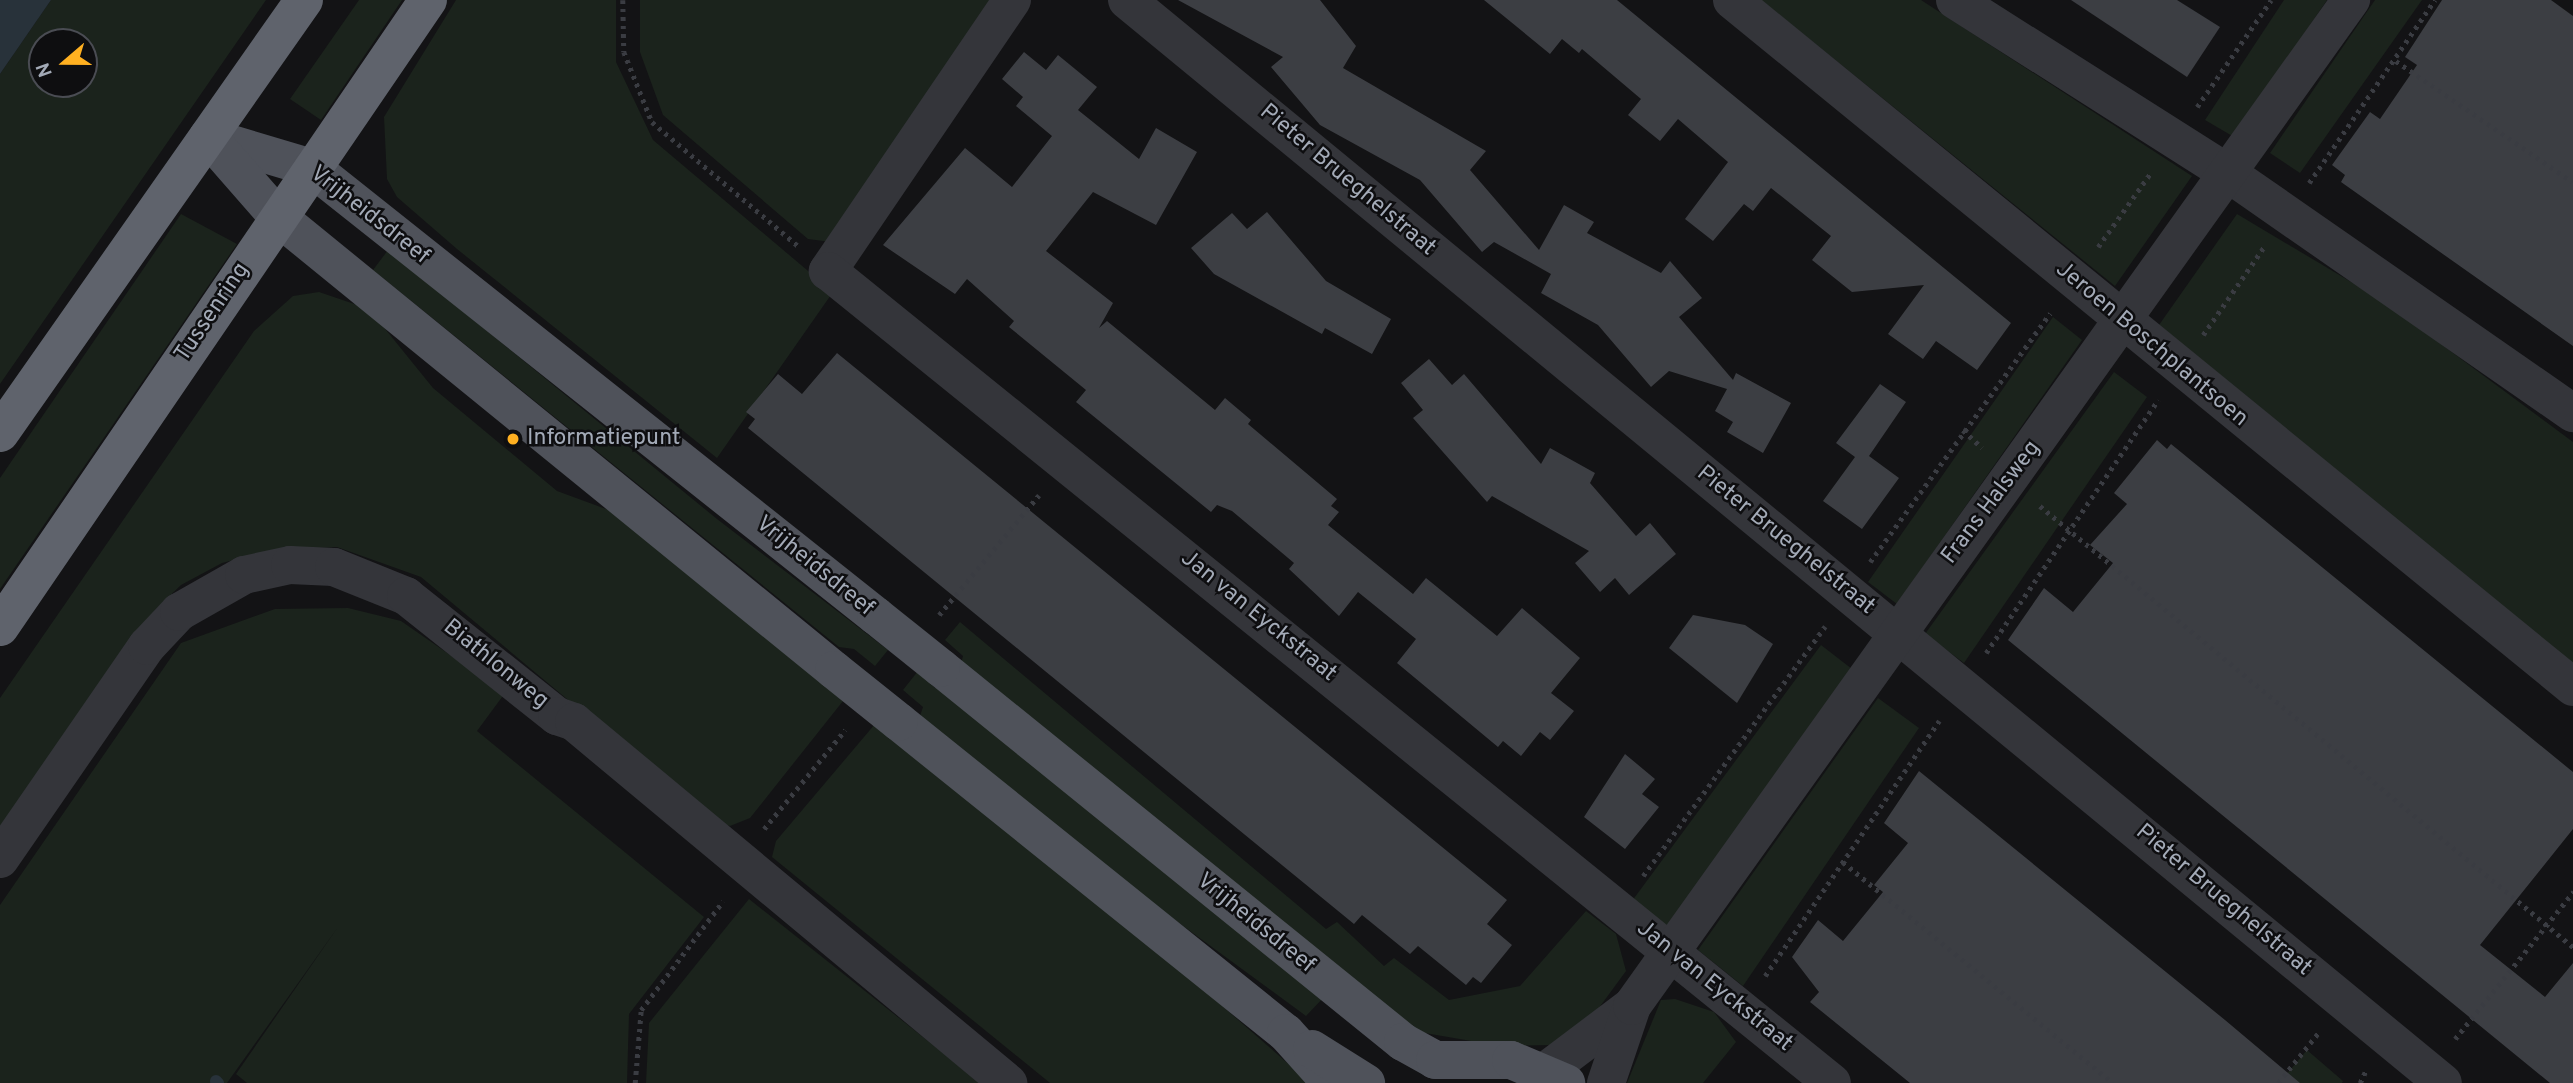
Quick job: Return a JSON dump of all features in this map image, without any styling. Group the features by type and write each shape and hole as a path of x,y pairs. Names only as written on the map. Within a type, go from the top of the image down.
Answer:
{"highway":[{"path":"0,433 304,0"},
{"name":"Tussenring","path":"0,627 428,0"}],"main road":[{"name":"Vrijheidsdreef","path":"208,137 312,168 941,668 1403,1042 1434,1060 1493,1059 1546,1079"},
{"path":"208,137 278,217 1286,1034 1366,1083"},
{"path":"1286,1034 1331,1083"}],"street":[{"path":"828,271 1012,0"},
{"name":"Pieter Brueghelstraat","path":"1127,0 1847,594 1964,685 2435,1077"},
{"name":"Jeroen Boschplantsoen","path":"1731,0 2125,323 2178,370 2573,687"},
{"path":"1955,0 2229,174 2573,413"},
{"name":"Frans Halsweg","path":"1546,1079 1632,1006 1897,632 2125,323 2351,0"},
{"name":"Jan van Eyckstraat","path":"828,271 1620,908 1668,956 1742,1009 1832,1083"},
{"name":"Biathlonweg","path":"0,859 148,646 179,612 215,588 261,570 334,567 406,596 557,716 574,722 1008,1083"},
{"name":"Frans Halsweg","path":"1606,1083 1632,1006"}],"path":[{"path":"623,0 624,52 652,122 828,271"},
{"path":"1620,908 2074,281 2271,0"},
{"path":"1742,1009 2178,370 2396,61 2435,0"},
{"path":"2396,61 2573,182"},
{"path":"1964,430 2067,533 2573,947"},
{"path":"756,838 793,795"},
{"path":"1843,862 2112,1083"},
{"path":"2435,1077 2573,892"},
{"path":"635,1083 641,1010 726,903 715,894"},
{"path":"2278,1083 2344,1002"}],"shaded area":[{"path":"0,0 51,0 32,28 28,28 28,33 0,74"},
{"path":"51,0 266,0 0,384 0,74 28,33 28,98 98,98 98,28 32,28"},
{"path":"359,0 402,0 321,120 290,99"},
{"path":"456,0 616,0 616,62 653,140 833,292 717,458 457,249 397,197 387,179 384,117"},
{"path":"640,0 996,0 831,242 808,239 663,115 640,52"},
{"path":"1761,0 1921,0 2192,176 2115,286"},
{"path":"2284,0 2327,0 2234,137 2205,120"},
{"path":"2375,0 2422,0 2300,173 2270,153"},
{"path":"181,214 237,244 0,589 0,478"},
{"path":"2237,214 2383,301 2573,442 2573,664 2159,325"},
{"path":"388,250 717,519 888,650 875,666 854,649 839,647 373,270"},
{"path":"319,292 369,309 433,388 557,491 625,516 843,701 750,818 730,826 713,821 421,577 337,547 273,550 222,563 181,585 156,609 0,834 0,698 254,331 293,296"},
{"path":"2053,317 2082,340 1897,604 1868,582"},
{"path":"2114,372 2147,397 1964,663 1925,634"},
{"path":"348,608 401,621 505,693 477,731 704,917 629,1014 627,1083 247,1083 236,1074 338,927 227,1083 0,1083 0,905 181,643 275,609"},
{"path":"960,622 1326,929 1337,922 1384,966 1394,958 1449,1000 1520,986 1586,911 1616,934 1626,971 1593,1016 1554,1045 1500,1046 1425,1033 1372,1005 960,667 963,656 945,640"},
{"path":"1821,645 1852,669 1671,931 1632,901"},
{"path":"918,671 935,688 941,682 1325,996 1306,1016 1145,898 920,716 923,707 903,690"},
{"path":"1878,698 1919,728 1743,986 1698,950"},
{"path":"875,724 1178,967 1310,1083 1050,1083 772,857 776,841"},
{"path":"749,899 981,1083 646,1083 649,1023"},
{"path":"1675,999 1714,1012 1736,1042 1703,1083 1627,1083 1661,1000"},
{"path":"2307,1050 2343,1081 2342,1083 2279,1083"}],"building":[{"path":"1178,0 1320,0 1356,46 1343,68 1486,151 1470,170 1539,250 1564,205 1594,222 1587,233 1661,273 1670,261 1702,298 1679,317 1733,380 1736,373 1791,403 1763,453 1727,432 1733,422 1715,411 1727,389 1669,371 1651,387 1598,325 1541,293 1551,274 1494,242 1482,252 1420,180 1320,125 1271,67 1283,57"},
{"path":"1484,0 1617,0 2011,323 1977,370 1936,341 1923,359 1888,334 1924,285 1852,292 1812,260 1831,236 1771,188 1753,211 1744,204 1713,241 1685,219 1728,162 1678,119 1660,141 1628,115 1641,99 1582,49 1579,53 1562,39 1550,54"},
{"path":"2071,0 2177,0 2220,27 2187,77"},
{"path":"2442,0 2551,0 2573,16 2573,346 2341,182 2345,175 2332,165 2370,112 2380,119 2417,65 2405,57"},
{"path":"1024,52 1046,70 1058,55 1097,87 1078,110 1139,159 1156,128 1197,152 1156,225 1093,192 1046,251 1113,303 1099,328 1107,321 1215,410 1225,398 1251,420 1248,424 1337,499 1331,506 1339,512 1328,525 1413,594 1426,578 1497,636 1522,608 1580,658 1551,693 1574,711 1550,740 1540,732 1521,756 1503,741 1498,747 1397,663 1416,639 1358,592 1339,616 1289,569 1294,563 1232,511 1217,505 1211,512 1076,402 1086,390 1009,327 1014,321 967,279 955,294 883,245 965,148 1012,187 1052,136 1016,106 1023,97 1002,79"},
{"path":"1267,212 1326,281 1391,319 1372,354 1325,328 1322,334 1214,274 1191,248 1232,213 1247,229"},
{"path":"837,353 1507,900 1487,924 1512,945 1481,983 1473,977 1466,985 1418,946 1410,954 1362,915 1354,924 748,428 755,419 746,412 778,374 802,394"},
{"path":"1429,359 1452,385 1464,374 1541,464 1550,448 1595,473 1590,483 1636,536 1650,523 1676,554 1629,595 1615,578 1600,592 1575,563 1589,551 1492,496 1487,502 1413,418 1423,410 1401,383"},
{"path":"1880,384 1906,402 1869,456 1899,478 1862,529 1823,501 1855,457 1836,443"},
{"path":"2157,440 2167,449 2171,444 2573,772 2573,829 2480,945 2545,997 2573,963 2573,1083 2550,1083 2008,640 2044,588 2073,612 2113,563 2090,545 2127,504 2114,493"},
{"path":"1693,615 1745,625 1773,644 1737,703 1669,648"},
{"path":"1625,754 1655,779 1642,794 1659,807 1625,849 1584,817"},
{"path":"1919,771 2300,1083 1910,1083 1810,1002 1819,992 1792,957 1818,920 1843,941 1883,892 1874,885 1908,843 1884,823"}],"place":[{"name":"Informatiepunt","path":"513,439"}]}
